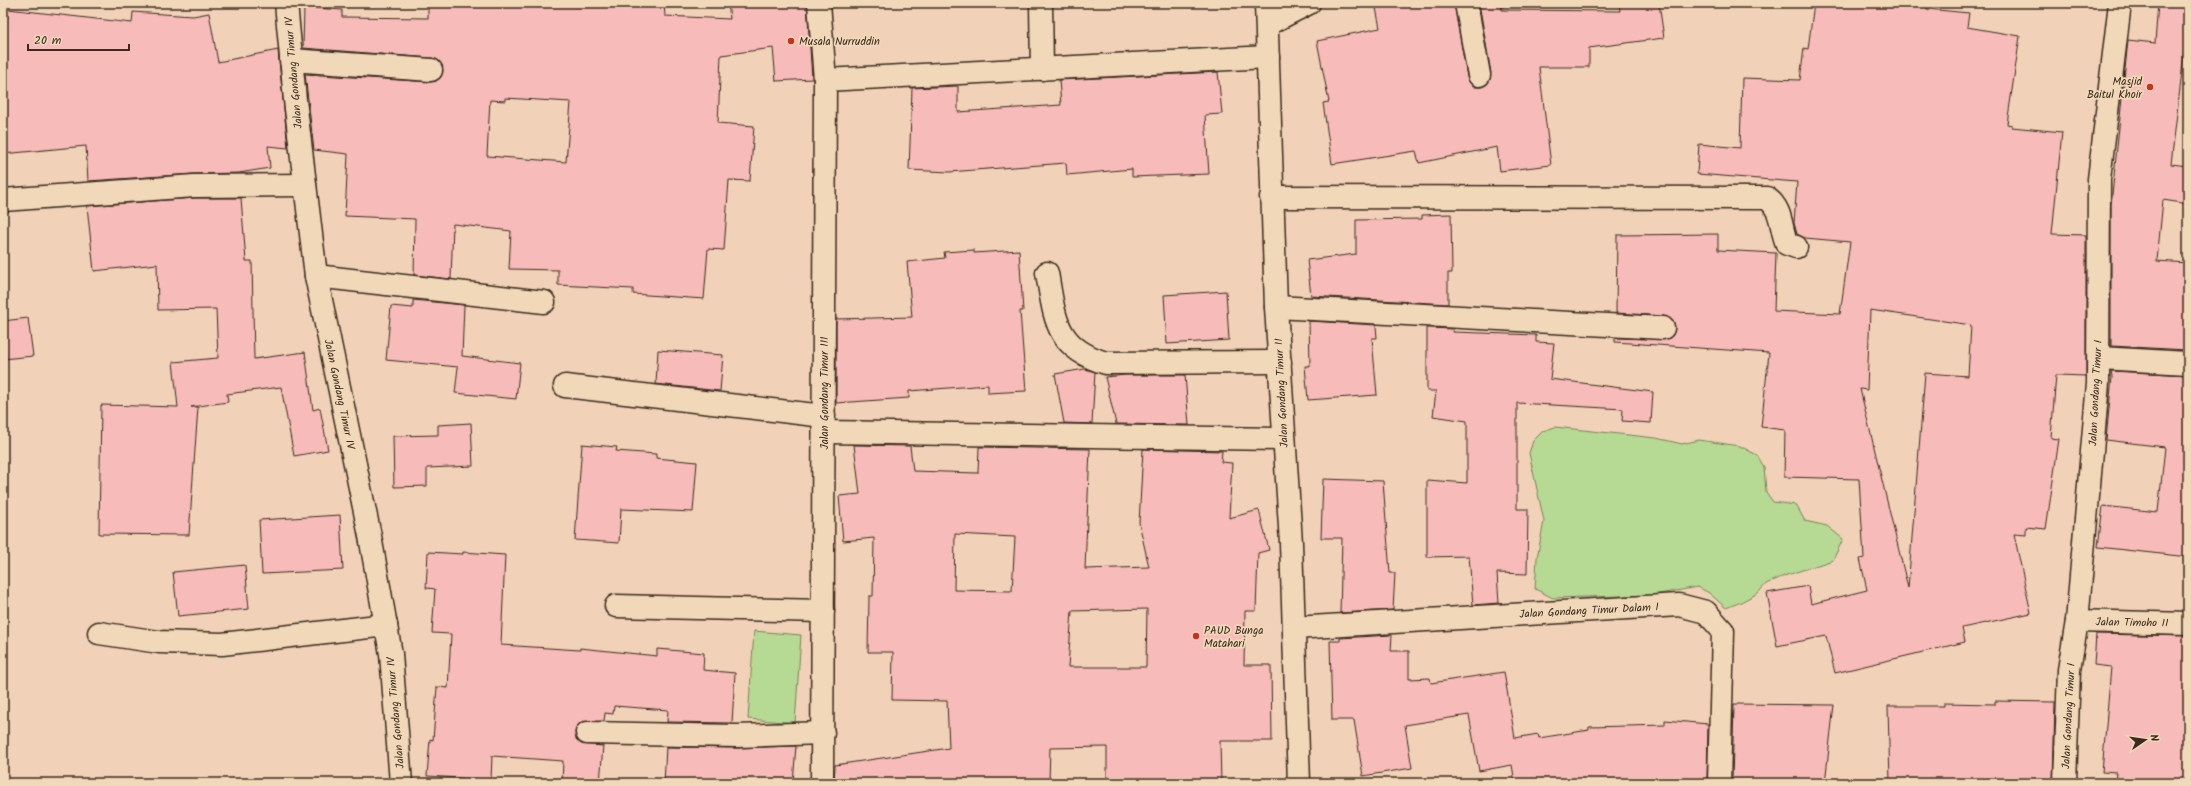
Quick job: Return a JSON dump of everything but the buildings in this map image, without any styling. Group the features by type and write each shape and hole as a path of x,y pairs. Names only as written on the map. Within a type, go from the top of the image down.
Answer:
{"street":[{"name":"Jalan Gondang Timur IV","path":"286,3 291,60 316,276 370,536 391,654 401,783"},
{"name":"Jalan Gondang Timur III","path":"819,3 825,80 822,783"},
{"path":"1041,3 1042,68"},
{"name":"Jalan Gondang Timur II","path":"1266,3 1268,24 1276,307 1291,543 1299,783"},
{"path":"1268,24 1310,3"},
{"path":"1466,3 1479,74"},
{"name":"Jalan Gondang Timur I","path":"2066,783 2069,670 2077,621 2098,384 2099,179 2120,3"},
{"path":"825,80 1268,56"},
{"path":"291,60 431,70"},
{"path":"3,200 194,186 305,185"},
{"path":"1272,197 1767,198 1774,203 1781,216 1787,244 1796,248"},
{"path":"1047,273 1055,322 1071,346 1090,358 1106,363 1280,362"},
{"path":"316,276 544,302"},
{"path":"1276,307 1663,328"},
{"path":"2099,358 2188,363"},
{"path":"565,386 824,424 1284,439"},
{"name":"Jalan Gondang Timur Dalam I","path":"1294,628 1679,605 1706,612 1723,631 1719,783"},
{"path":"616,606 823,611"},
{"name":"Jalan Timoho II","path":"2077,621 2188,624"},
{"path":"99,633 160,642 222,644 386,625"},
{"path":"587,733 737,736 823,733"}],"green space":[{"path":"1555,427 1656,438 1682,444 1699,440 1740,446 1757,455 1764,467 1766,492 1773,502 1796,505 1805,521 1827,526 1843,539 1833,560 1784,576 1766,584 1758,593 1726,608 1709,593 1698,587 1653,595 1553,598 1535,589 1537,558 1544,521 1529,453 1533,441 1543,431"},
{"path":"754,631 801,635 795,723 748,719"}],"place":[{"name":"Musala Nurruddin","path":"791,41"},
{"name":"Masjid Baitul Khoir","path":"2150,87"},
{"name":"PAUD Bunga Matahari","path":"1196,636"}]}
